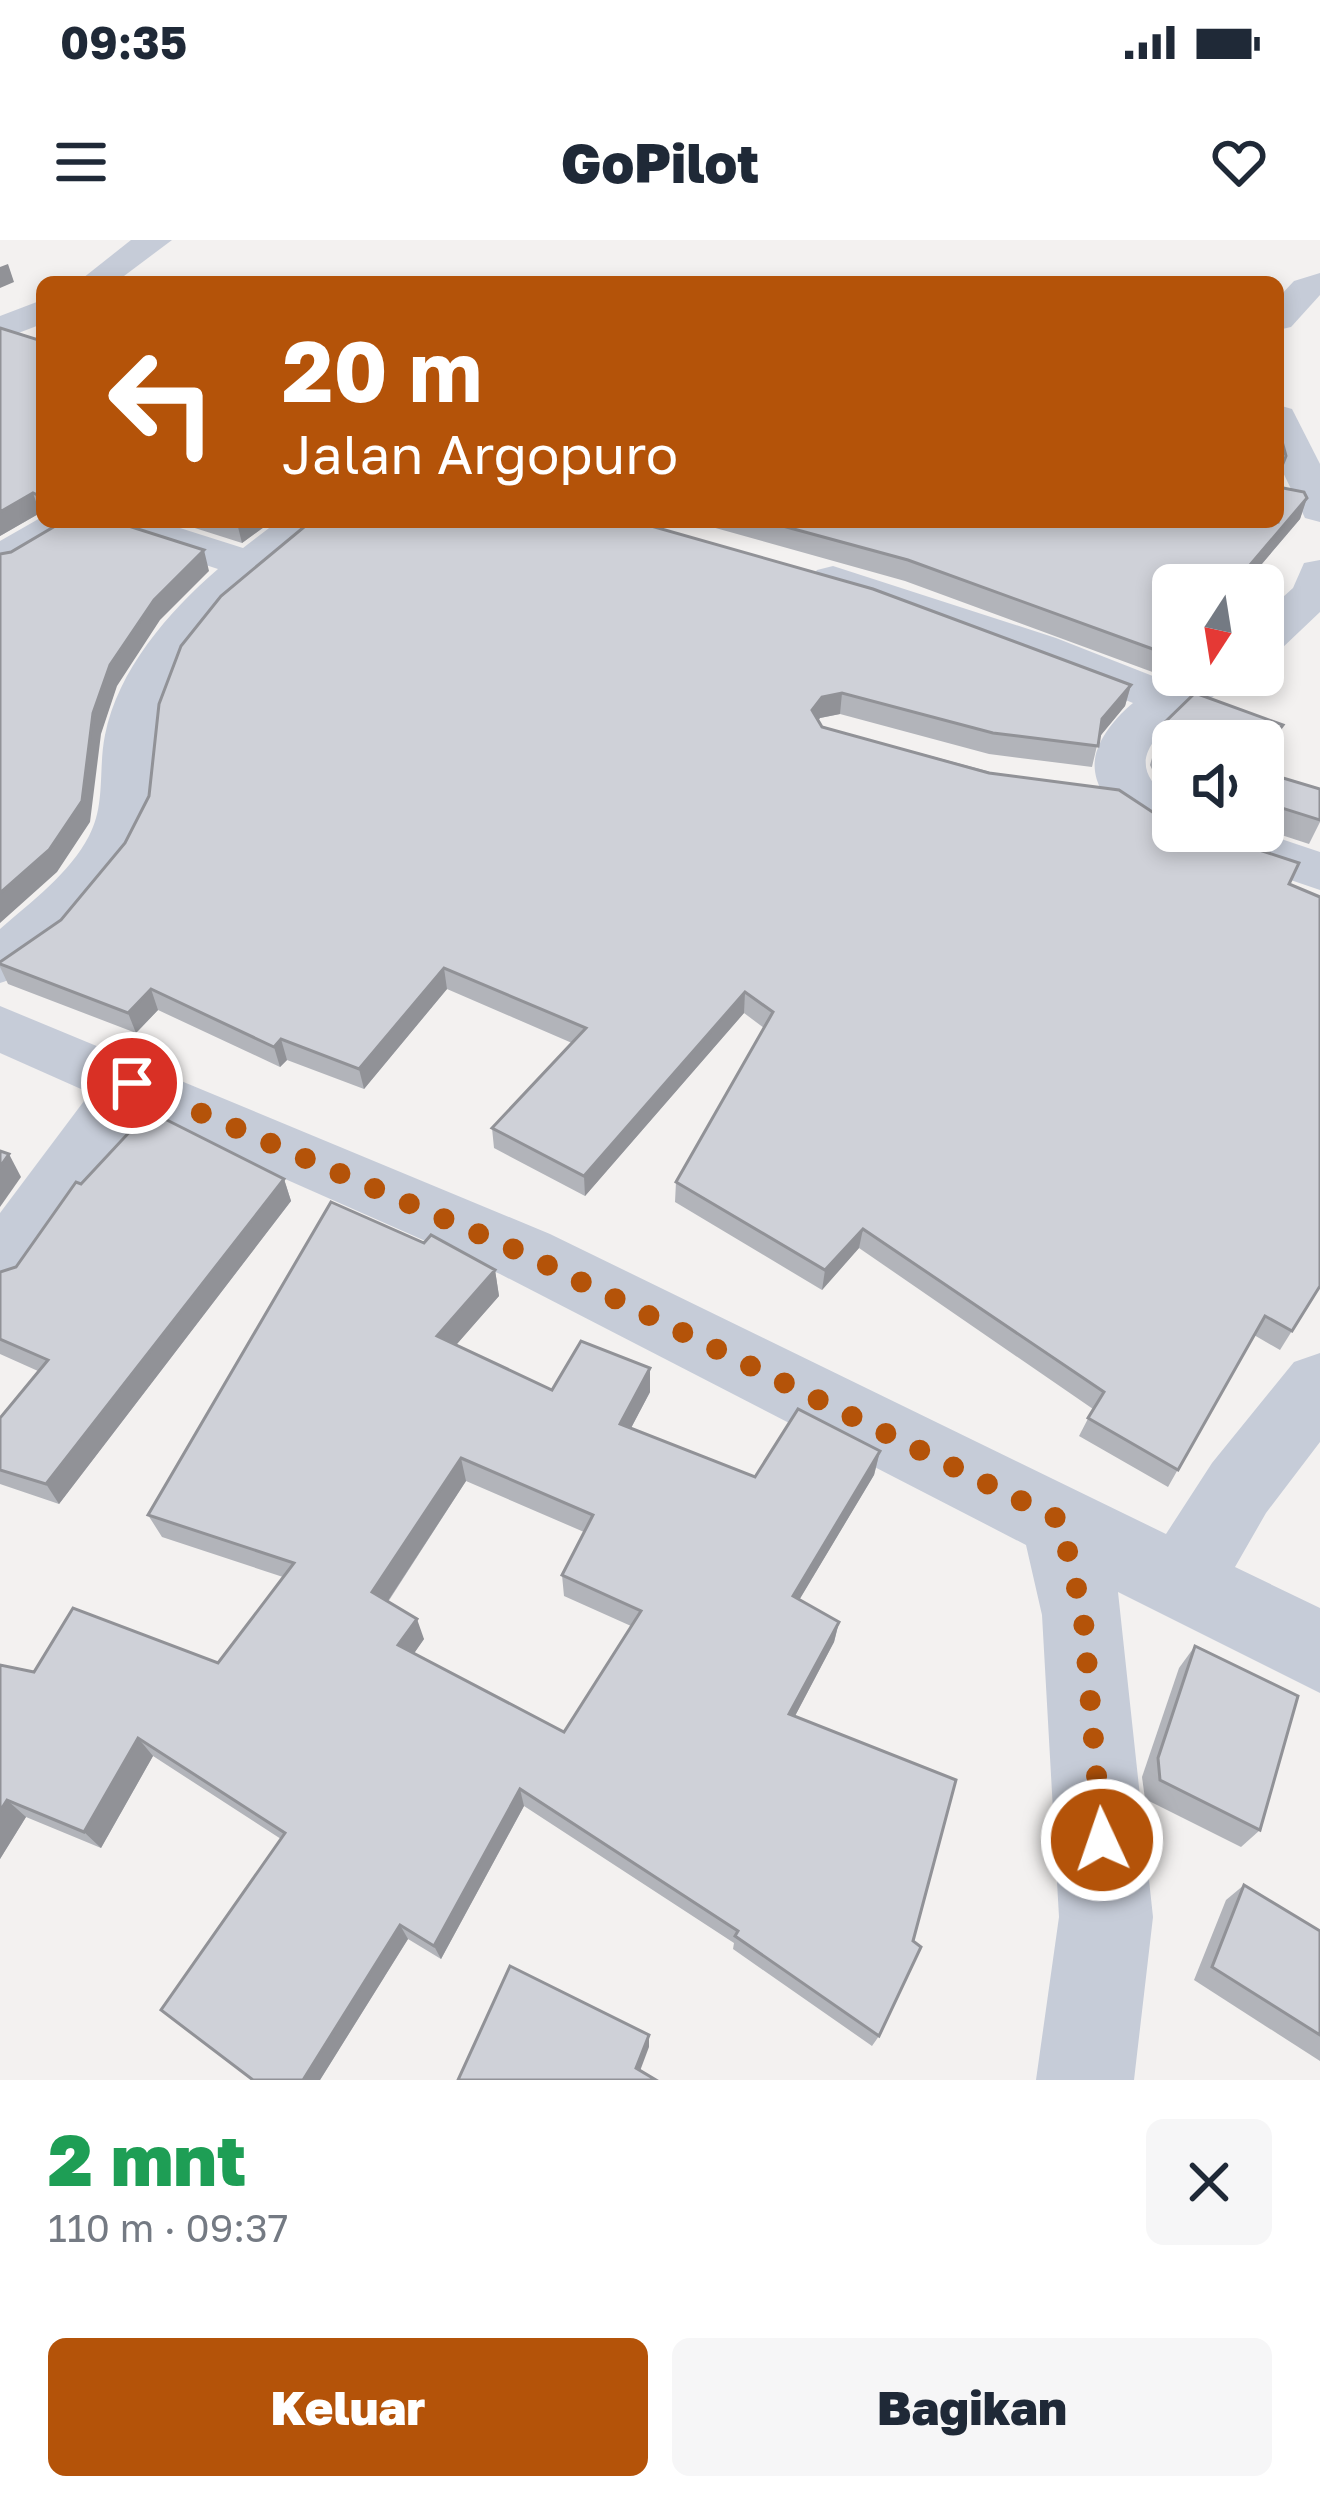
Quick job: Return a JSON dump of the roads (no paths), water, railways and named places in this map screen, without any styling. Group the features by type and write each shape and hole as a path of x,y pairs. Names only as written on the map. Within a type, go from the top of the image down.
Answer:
{"street":[{"path":"102,276 127,255 156,240"},
{"path":"1284,312 1306,288 1320,283"},
{"path":"3,328 36,314"},
{"path":"3,328 36,344"},
{"path":"1284,430 1320,509"},
{"path":"0,560 54,528"},
{"path":"136,528 247,564"},
{"path":"0,963 90,872 119,832 131,783 131,734 146,692 170,651 247,564 297,528"},
{"path":"802,571 1039,648 1152,677"},
{"path":"1284,621 1314,593 1320,573"},
{"path":"1152,812 1107,790 1119,776 1124,749 1137,726 1183,696"},
{"path":"1261,852 1320,872"},
{"path":"0,1028 525,1254 1320,1652"},
{"path":"0,1266 132,1083"},
{"path":"1180,1584 1239,1488 1320,1385"},
{"path":"1060,1520 1083,1615 1106,1917 1085,2080"}]}
